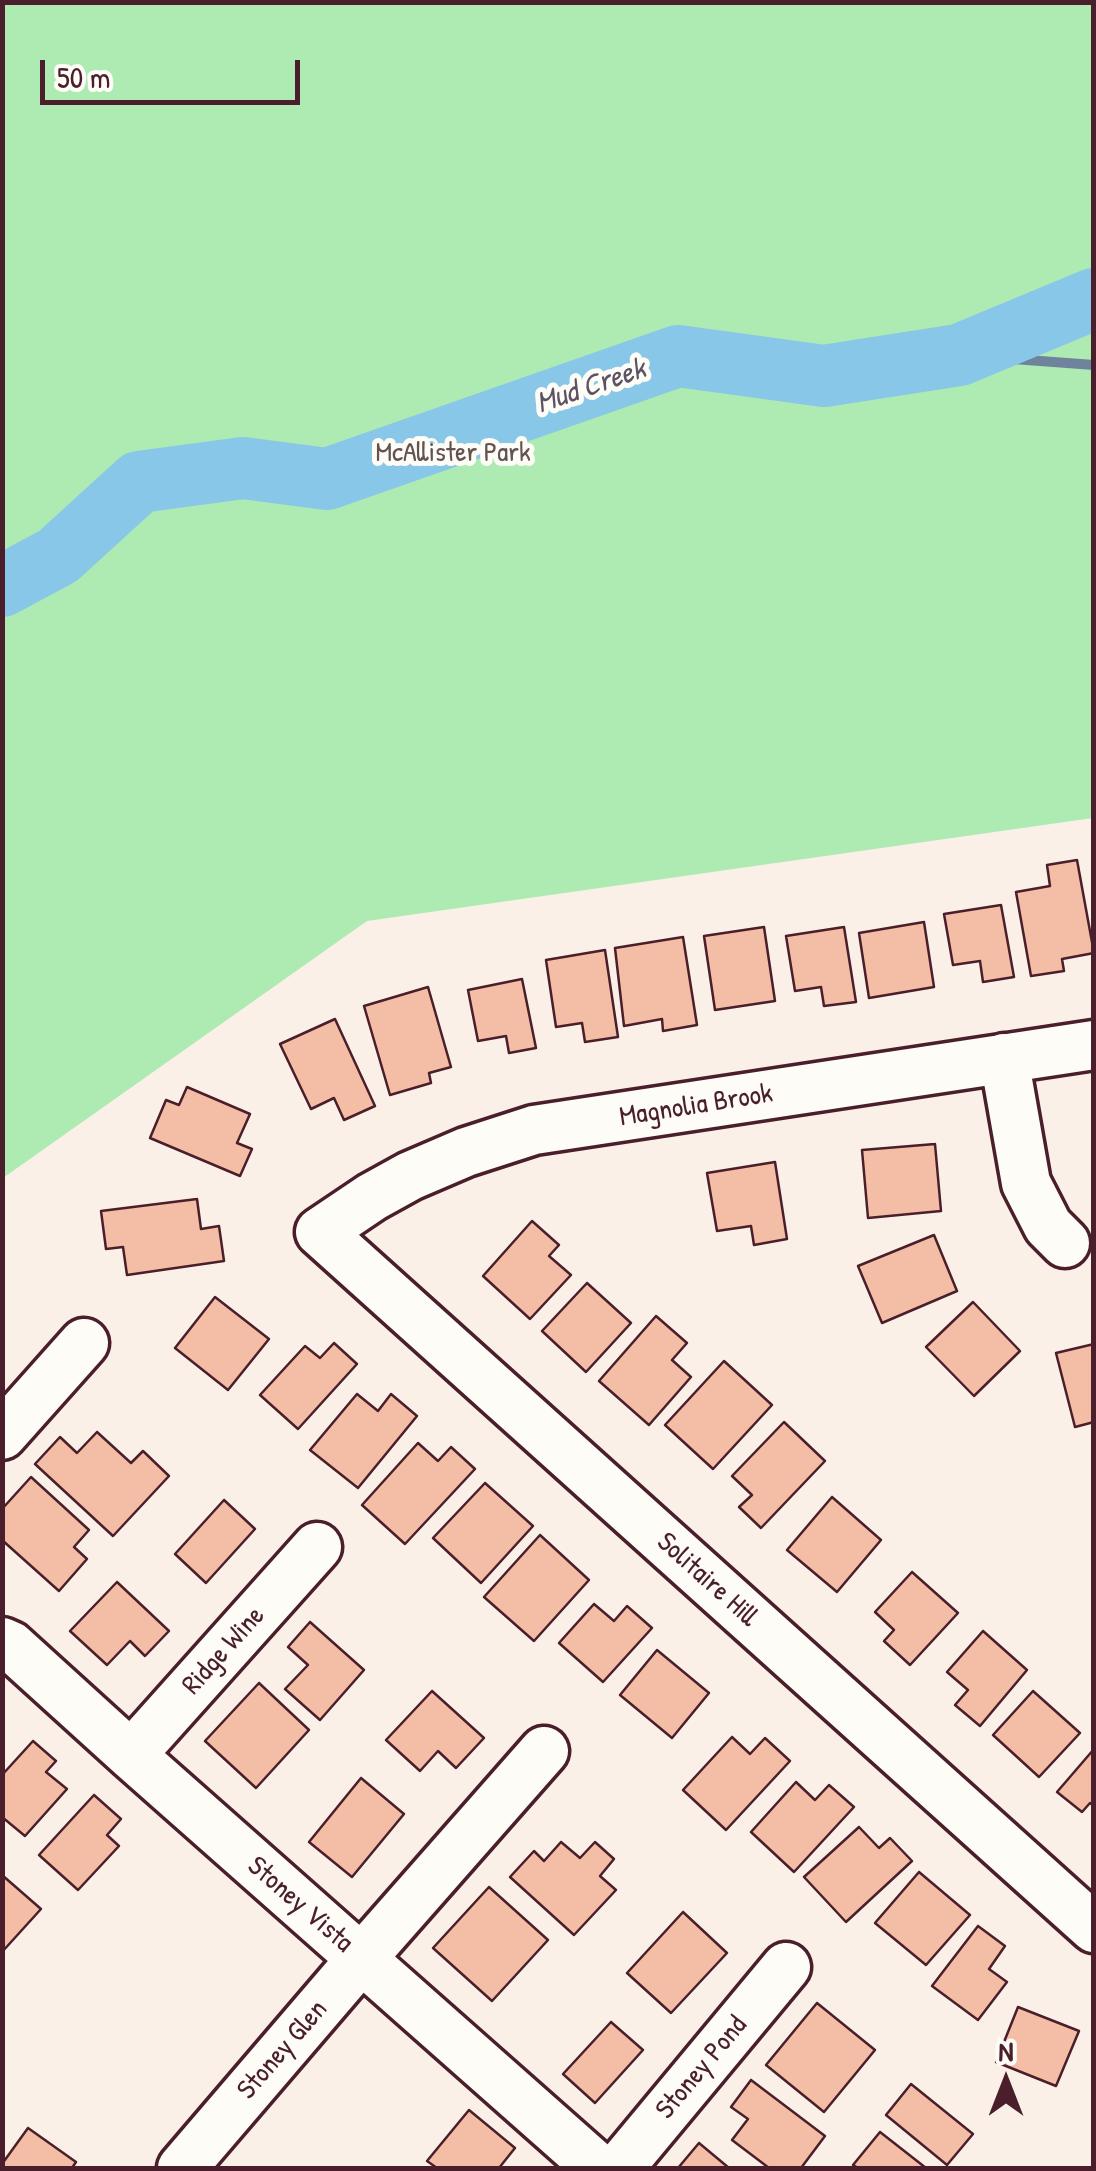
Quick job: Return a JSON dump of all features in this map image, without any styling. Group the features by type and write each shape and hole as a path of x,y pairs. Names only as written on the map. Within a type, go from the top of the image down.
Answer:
{"street":[{"name":"Magnolia Brook","path":"320,1232 410,1176 466,1152 534,1130 1094,1045"},
{"path":"1004,1058 1026,1183 1048,1226 1066,1243"},
{"name":"Solitaire Hill","path":"320,1232 1094,1928"},
{"path":"2,1435 84,1343"},
{"name":"Ridge Wine","path":"131,1756 316,1547"},
{"name":"Stoney Vista","path":"2,1642 598,2168"},
{"name":"Stoney Glen","path":"182,2168 544,1752"},
{"name":"Stoney Pond","path":"618,2168 786,1968"}],"green space":[{"name":"McAllister Park","path":"3,2 1093,3 1093,818 367,921 3,1178"}],"building":[{"path":"1077,860 1094,953 1062,959 1064,971 1031,976 1016,892 1050,886 1047,865"},
{"path":"1001,905 1014,977 983,982 980,961 953,965 944,914"},
{"path":"924,922 934,987 869,998 859,933"},
{"path":"764,927 775,1001 715,1010 704,936"},
{"path":"844,927 856,1002 824,1006 821,987 795,991 786,936"},
{"path":"683,937 697,1025 663,1031 662,1019 624,1026 615,948"},
{"path":"605,950 618,1037 585,1042 582,1023 556,1027 546,960"},
{"path":"522,979 536,1048 509,1053 506,1036 478,1041 468,990"},
{"path":"428,987 451,1067 429,1073 431,1083 390,1095 364,1006"},
{"path":"335,1019 375,1106 344,1120 334,1098 311,1109 280,1044"},
{"path":"187,1087 250,1114 237,1143 252,1149 240,1176 150,1138 166,1100 179,1105"},
{"path":"935,1144 941,1211 868,1218 862,1150"},
{"path":"775,1162 787,1239 754,1245 751,1226 717,1231 707,1173"},
{"path":"197,1199 201,1229 219,1226 224,1261 127,1275 123,1247 106,1249 101,1211"},
{"path":"532,1221 559,1245 549,1256 571,1275 530,1319 483,1276"},
{"path":"934,1235 957,1291 882,1323 858,1266"},
{"path":"587,1283 631,1323 586,1372 542,1331"},
{"path":"215,1297 269,1339 228,1390 175,1348"},
{"path":"973,1302 1020,1351 974,1396 926,1347"},
{"path":"656,1316 687,1343 672,1360 691,1377 649,1425 599,1381"},
{"path":"334,1343 357,1364 298,1429 260,1395 305,1346 320,1358"},
{"path":"1094,1344 1094,1422 1075,1427 1056,1353"},
{"path":"724,1361 772,1405 713,1469 665,1425"},
{"path":"357,1394 378,1411 391,1394 417,1416 358,1488 310,1450"},
{"path":"784,1422 825,1461 761,1528 739,1507 752,1495 732,1476"},
{"path":"97,1432 131,1463 143,1451 169,1476 113,1536 35,1464 60,1437 77,1453"},
{"path":"418,1443 438,1461 451,1447 475,1469 405,1544 362,1505"},
{"path":"31,1477 89,1530 74,1547 87,1559 59,1591 2,1540 2,1509"},
{"path":"485,1483 533,1526 481,1583 433,1538"},
{"path":"832,1497 881,1540 837,1592 787,1550"},
{"path":"224,1500 255,1529 206,1583 175,1554"},
{"path":"540,1535 589,1580 534,1641 484,1597"},
{"path":"912,1572 958,1613 910,1665 884,1641 894,1630 875,1612"},
{"path":"117,1582 169,1631 145,1656 130,1641 107,1665 70,1631"},
{"path":"594,1604 614,1621 627,1606 652,1628 603,1682 559,1643"},
{"path":"310,1622 364,1670 320,1720 285,1689 308,1665 288,1647"},
{"path":"983,1631 1027,1670 980,1726 955,1705 968,1690 947,1672"},
{"path":"657,1650 709,1693 672,1738 620,1695"},
{"path":"259,1683 309,1730 256,1788 205,1741"},
{"path":"432,1691 484,1738 456,1768 438,1751 420,1771 386,1740"},
{"path":"1033,1691 1080,1733 1039,1777 993,1735"},
{"path":"732,1737 750,1754 765,1738 790,1761 726,1830 683,1790"},
{"path":"33,1741 56,1761 46,1772 67,1789 25,1836 2,1817 2,1775"},
{"path":"1094,1749 1094,1806 1090,1803 1082,1812 1057,1792"},
{"path":"361,1778 404,1814 352,1877 309,1842"},
{"path":"796,1782 815,1800 829,1785 854,1807 794,1872 751,1832"},
{"path":"94,1795 121,1819 107,1835 119,1846 78,1890 39,1855"},
{"path":"859,1827 879,1848 890,1838 912,1861 846,1922 804,1877"},
{"path":"561,1842 580,1858 595,1842 614,1859 600,1876 616,1890 574,1935 510,1877 534,1851 544,1861"},
{"path":"919,1872 970,1915 926,1965 875,1923"},
{"path":"2,1875 41,1909 2,1952"},
{"path":"489,1887 548,1940 492,2001 433,1948"},
{"path":"683,1912 727,1953 671,2013 627,1973"},
{"path":"978,1926 1005,1946 989,1969 1007,1982 978,2020 932,1986"},
{"path":"817,2003 875,2050 824,2112 766,2065"},
{"path":"1018,2007 1079,2031 1056,2086 996,2062"},
{"path":"611,2022 643,2050 595,2103 563,2074"},
{"path":"751,2080 825,2136 801,2168 769,2168 732,2140 748,2119 731,2107"},
{"path":"911,2084 973,2134 947,2165 886,2115"},
{"path":"469,2110 515,2148 499,2168 437,2168 427,2161"},
{"path":"28,2128 76,2162 72,2168 2,2168"},
{"path":"880,2132 926,2168 853,2165"},
{"path":"699,2143 729,2168 678,2168"}],"waterway":[{"name":"Mud Creek","path":"2,586 58,556 139,482 243,468 327,479 678,356 824,376 959,355 1094,299"},
{"path":"959,355 1094,365"}]}
